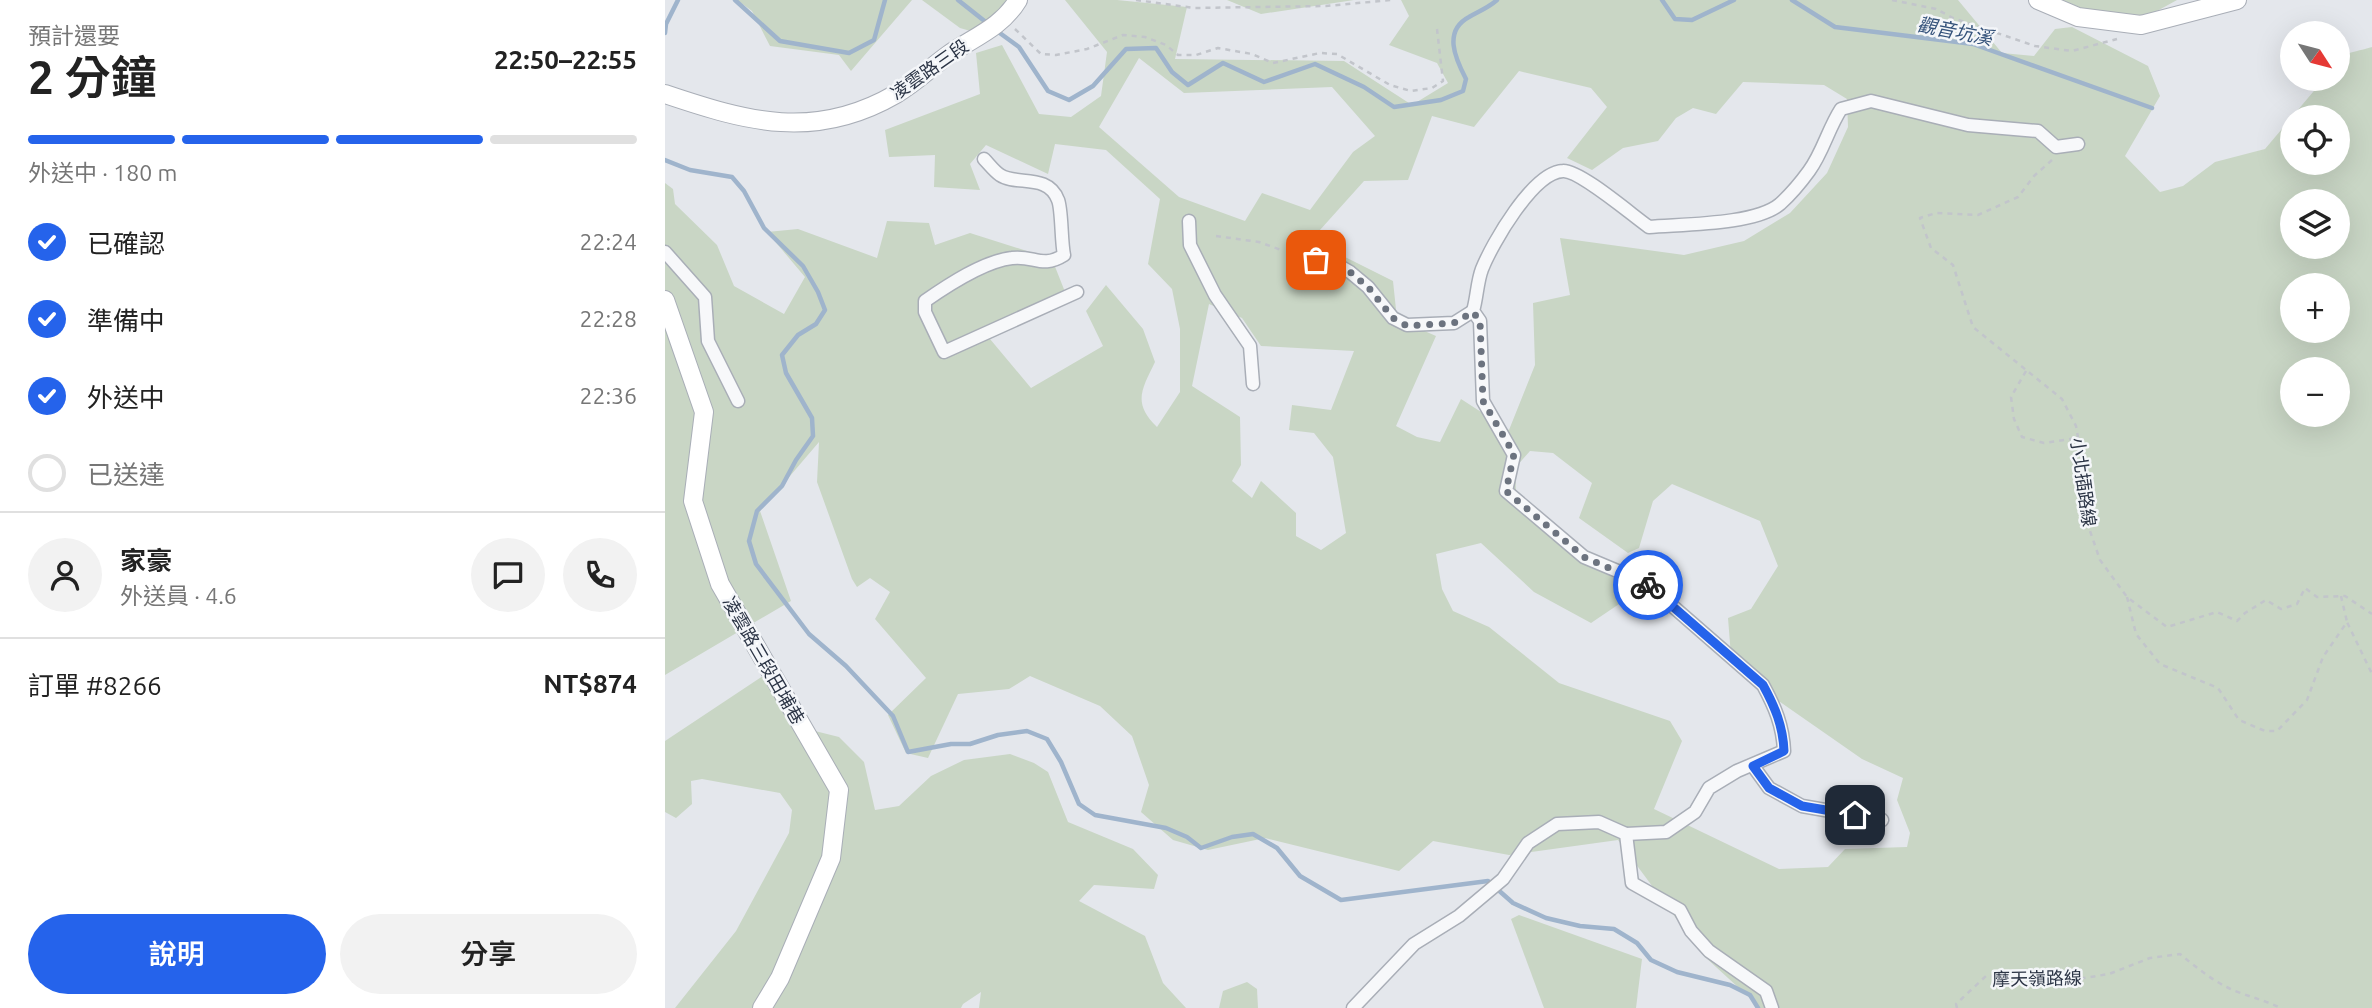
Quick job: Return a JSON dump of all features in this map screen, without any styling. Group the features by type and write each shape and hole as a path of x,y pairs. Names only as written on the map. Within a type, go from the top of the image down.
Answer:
{"street":[{"name":"凌雲路三段","path":"665,94 742,118 794,122 833,120 898,93 947,56 1003,20 1018,0"},
{"path":"2038,0 2078,17 2141,25 2237,0"},
{"path":"1296,256 1336,264 1350,272 1368,287 1393,318 1407,326 1454,323 1473,312 1481,273 1493,245 1534,188 1550,176 1563,171 1579,175 1649,227 1747,219 1779,205 1809,171 1841,109 1871,100 1968,124 2038,131 2056,147 2078,144"},
{"path":"984,159 1001,176 1038,182 1058,199 1065,255 1052,262 1013,257 947,285 925,301 925,312 944,352 1077,292"},
{"path":"1189,221 1190,245 1215,295 1250,346 1253,384"},
{"path":"665,252 705,297 708,341 738,401"},
{"name":"凌雲路三段田埔巷","path":"665,300 704,412 693,501 720,584 839,790 831,858 780,978 762,1008"},
{"path":"1353,1008 1414,944 1459,916 1487,893 1501,880 1528,843 1557,824 1599,822 1626,834 1666,832 1695,812 1709,788 1737,771 1784,751 1783,730 1763,685 1646,583 1584,557 1506,491 1514,454 1483,401 1480,321 1473,312"},
{"path":"1753,766 1769,788 1802,806 1882,820"},
{"path":"1626,834 1632,883 1680,909 1691,931 1709,951 1766,991 1772,1008"}],"path":[{"path":"1136,0 1194,8 1326,6 1391,0"},
{"path":"1892,0 1936,9 1954,18 2035,46 2072,51 2119,38"},
{"path":"1003,20 1041,54 1056,55 1087,49 1123,35 1145,37 1166,45 1178,55 1196,55 1218,48 1252,54 1273,63 1328,53 1337,54 1390,85 1411,91 1432,88 1443,81 1437,29"},
{"name":"小北插路線","path":"2034,176 2018,197 1978,215 1936,213 1920,218 1931,248 1953,265 1973,327 2062,399 2076,426 2091,511 2088,525 2099,560 2127,597 2167,627 2217,612 2237,621 2266,600 2281,609 2297,604 2305,588 2317,597 2345,596 2372,614"},
{"path":"1216,236 1259,242 1296,256"},
{"path":"2026,371 2011,397 2014,419 2022,437 2044,443 2078,438"},
{"path":"2341,596 2347,622 2372,674"},
{"path":"2127,597 2136,634 2160,664 2218,688 2239,720 2265,731 2277,731 2307,700 2323,657 2347,622"},
{"name":"摩天嶺路線","path":"1957,1008 1956,1004 1986,976 2071,980 2109,974 2150,958 2180,954 2204,974 2233,990 2281,1008"}],"green space":[{"path":"737,0 912,0 851,71 839,55 770,46 752,11"},
{"path":"922,0 1011,0 991,22 974,32 960,28"},
{"path":"1065,0 1117,0 1187,7 1175,59 1344,61 1412,105 1448,83 1437,63 1389,45 1409,16 1401,0 1958,0 2002,53 2034,56 2055,29 2072,27 2148,66 2160,96 2125,156 2160,192 2183,186 2215,162 2265,149 2280,131 2280,175 2350,175 2350,105 2302,105 2314,91 2350,91 2350,53 2372,47 2372,1008 1756,1008 1752,1000 1704,956 1618,840 1509,855 1433,841 1399,871 1265,838 1208,850 1173,840 1141,812 1149,785 1132,736 1100,706 1030,676 1009,689 958,694 928,758 906,753 888,715 926,678 875,619 890,592 870,578 857,587 852,579 817,482 819,442 760,511 791,601 665,675 665,183 673,189 675,204 717,245 734,286 784,314 805,277 767,232 798,229 877,258 887,221 929,223 935,245 970,233 1052,259 1069,302 990,339 1031,388 1103,346 1086,311 1106,285 1143,329 1155,362 1143,388 1142,403 1144,411 1157,427 1180,392 1180,329 1172,289 1148,264 1160,199 1106,150 1055,144 1048,174 986,145 970,164 980,190 934,187 935,155 889,157 885,130 980,94 976,53 1002,45 1039,114 1071,117 1101,96 1107,52","holes":["1139,58 1184,93 1332,87 1375,136 1353,152 1310,210 1262,193 1245,221 1179,197 1099,127","1519,71 1591,88 1607,107 1567,158 1592,170 1623,148 1658,141 1676,118 1693,108 1716,114 1743,82 1824,85 1847,99 1848,127 1827,173 1790,213 1744,241 1684,255 1560,238 1570,295 1533,303 1535,365 1509,430 1461,399 1440,442 1417,437 1396,426 1436,336 1397,319 1393,281 1311,240 1364,181 1408,180 1432,116 1474,127","1209,304 1242,318 1261,346 1354,351 1331,410 1292,405 1289,430 1314,433 1333,457 1346,533 1321,550 1296,536 1296,513 1261,481 1252,498 1232,481 1241,465 1240,417 1192,386","1530,451 1553,453 1592,483 1579,518 1628,553 1639,548 1653,501 1672,484 1760,521 1778,566 1751,609 1728,618 1731,656 1773,697 1862,759 1903,778 1897,800 1910,833 1907,847 1845,849 1828,867 1779,869 1654,809 1682,741 1670,721 1559,683 1489,627 1453,611 1442,589 1436,554 1481,543 1534,592 1591,623 1628,598 1631,587 1599,570 1516,492 1515,468"]},
{"path":"1227,0 1354,0 1261,14"},
{"path":"2062,0 2177,0 2128,27"},
{"path":"769,672 815,731 839,737 864,762 875,810 899,806 931,776 964,760 1010,754 1034,763 1048,772 1068,822 1133,849 1158,875 1154,889 1094,885 1079,901 1145,936 1163,983 1186,1008 979,1008 981,992 961,1008 675,1008 736,931 789,833 792,810 780,793 702,779 691,781 692,804 676,818 665,812 665,741"},
{"path":"1519,915 1642,959 1636,1008 1544,1008 1511,919"},
{"path":"1247,982 1257,989 1258,1008 1219,1008 1223,991"}],"waterway":[{"path":"665,33 666,24 678,0"},
{"name":"觀音坑溪","path":"735,0 780,41 849,53 874,40 885,0"},
{"name":"觀音坑溪","path":"958,0 987,23"},
{"name":"觀音坑溪","path":"997,31 1019,47 1048,91 1069,100 1093,86 1126,49 1156,48 1172,72 1188,85 1223,63 1264,82 1315,64 1364,87 1394,107 1441,100 1463,91 1466,79 1455,54 1456,30 1469,17 1497,0"},
{"name":"觀音坑溪","path":"1662,0 1675,19 1692,20 1734,0"},
{"name":"觀音坑溪","path":"1792,0 1835,27 1973,44 2152,108"},
{"path":"665,160 690,170 732,177 744,191 764,228 803,266 818,292 825,310 816,324 798,335 782,355 786,373 812,418 813,436 782,486 757,511 749,541 756,564 809,634 846,666 893,716 908,752 951,744 970,744 998,735 1027,731 1047,739 1061,762 1079,804 1095,815 1166,828 1187,837 1201,848 1232,837 1253,834 1277,848 1300,876 1341,900 1488,881 1513,903 1546,918 1580,926 1614,929 1637,943 1651,960 1677,972 1730,985 1750,995 1758,1008"}],"way so far":[{"path":"1316,260 1336,264 1350,272 1368,287 1393,318 1407,326 1454,323 1473,312 1480,321 1483,401 1514,454 1506,491 1584,557 1648,585"}],"route":[{"path":"1648,585 1763,685 1783,730 1784,751 1753,766 1769,788 1802,806 1855,815"}]}
